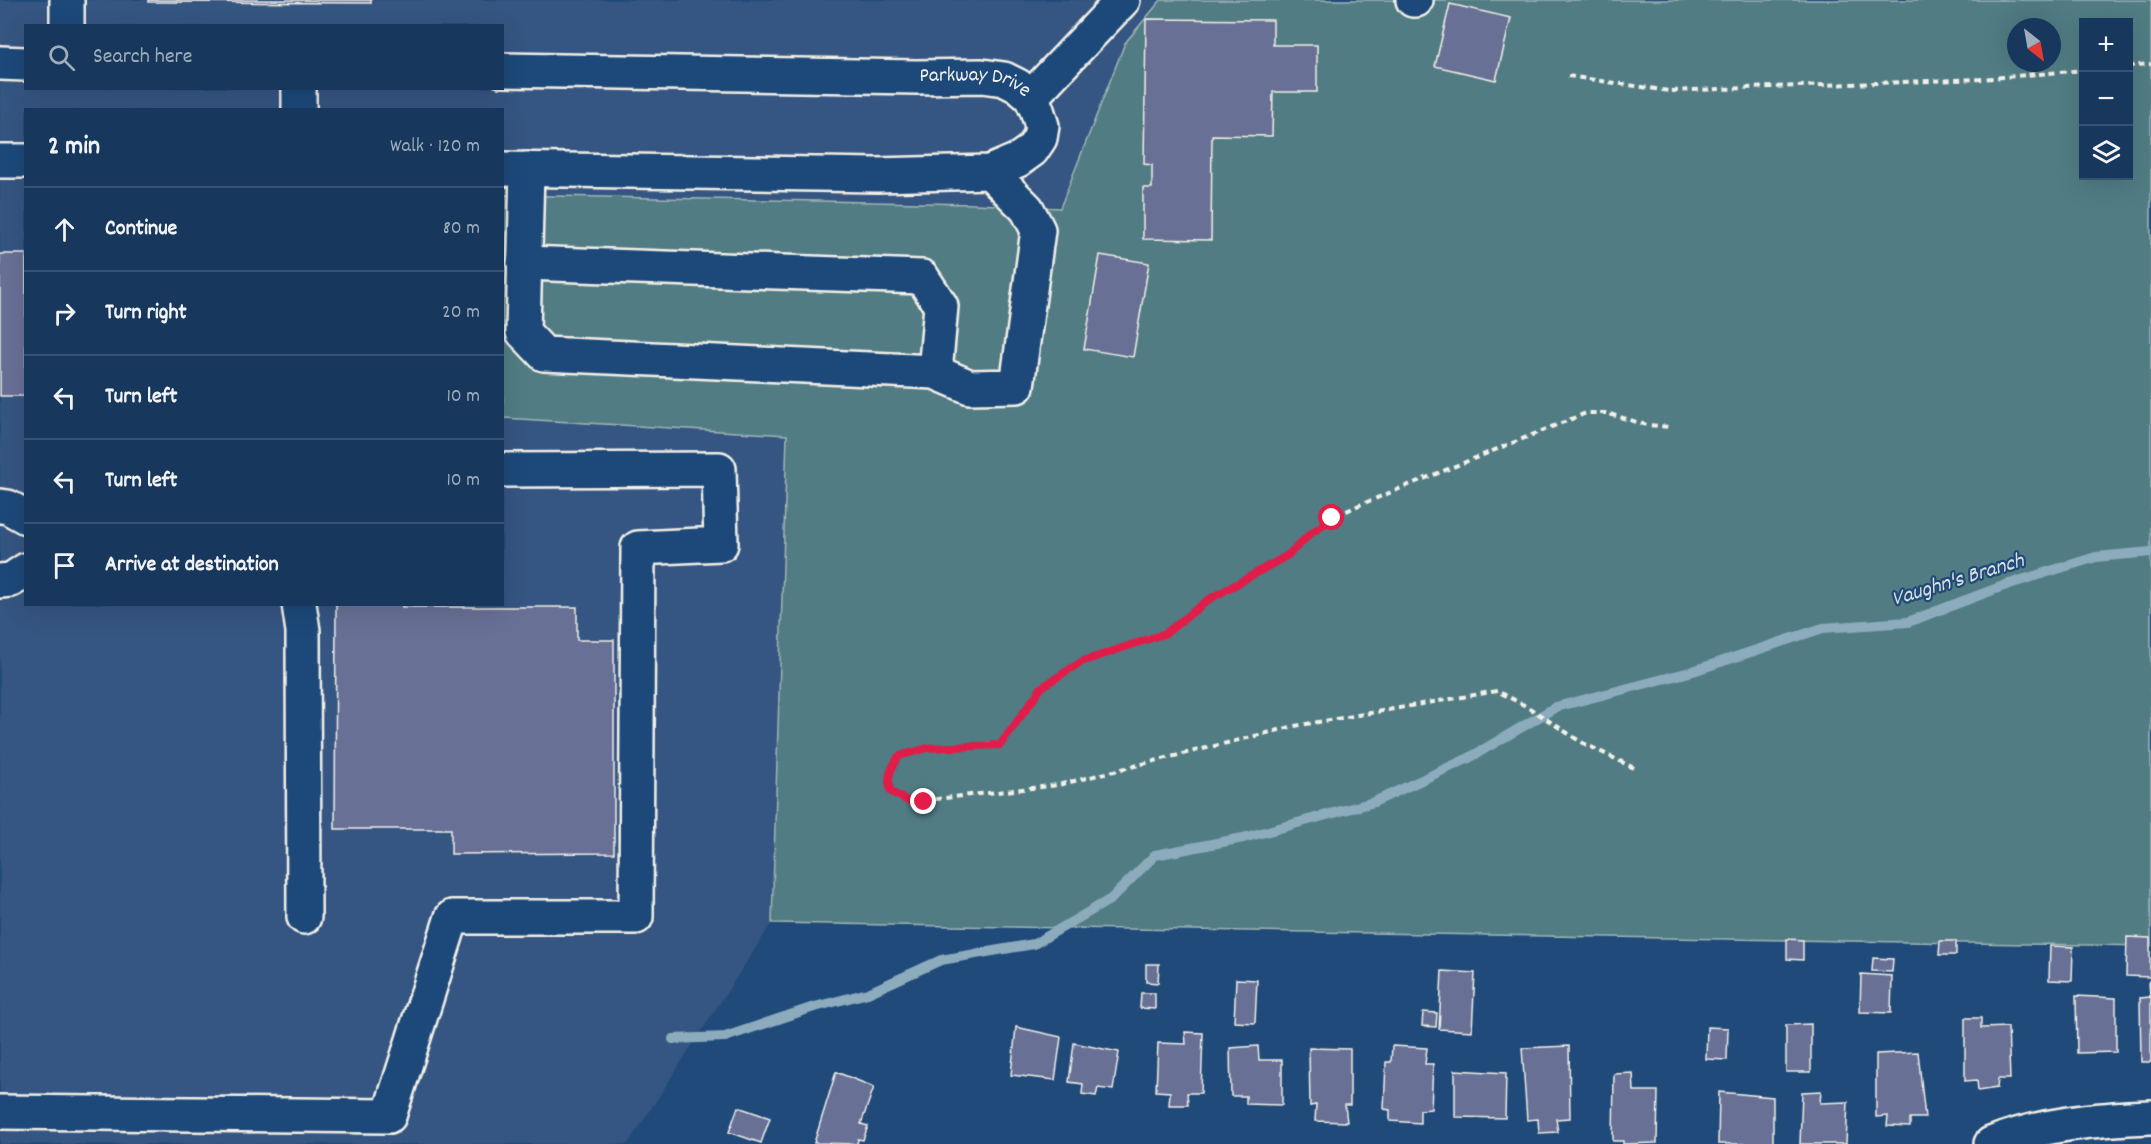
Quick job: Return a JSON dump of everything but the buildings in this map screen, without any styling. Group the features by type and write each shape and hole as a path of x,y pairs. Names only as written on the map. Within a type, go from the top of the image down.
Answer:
{"street":[{"path":"67,24 68,0"},
{"path":"1031,97 1123,0"},
{"path":"0,63 24,64"},
{"name":"Parkway Drive","path":"504,70 982,76 1004,79 1018,86 1031,97 1042,126 1040,138 1032,150 1018,160 990,172 877,175 515,169"},
{"path":"299,90 299,108"},
{"path":"0,161 24,161"},
{"path":"515,169 524,263 523,332 544,354 935,372 970,387 1017,386 1038,230 1027,209 990,172"},
{"path":"524,263 922,277 941,306 935,372"},
{"path":"0,1112 389,1116 452,917 636,916 638,548 721,544 719,469 504,470"},
{"path":"0,506 8,507 24,516"},
{"path":"0,581 10,580 24,571"},
{"path":"299,606 303,631 304,917"},
{"path":"1991,1144 2046,1128 2096,1119 2151,1117"}],"path":[{"path":"2133,66 2151,64"},
{"path":"1568,76 1669,91 1981,79 2079,70"},
{"path":"1634,768 1581,742 1528,707 1497,691 1295,726 1058,784 910,802 891,792 888,783 889,774 899,756 928,748 1000,745 1042,687 1081,662 1166,633 1208,600 1288,555 1310,534 1332,518 1357,506 1586,413 1606,413 1647,425 1670,427"}],"shaded area":[{"path":"0,0 1162,0 1125,43 1060,208 504,196 504,108 24,108 24,606 504,606 504,418 787,435 772,923 628,1144 0,1144"}],"green space":[{"path":"1161,0 2151,0 2151,946 772,923 787,435 504,418 504,195 974,204 1060,208 1125,43"}],"waterway":[{"name":"Vaughn's Branch","path":"673,1039 725,1037 811,1008 868,993 941,960 1034,944 1111,899 1155,855 1243,838 1374,802 1469,758 1556,707 1690,672 1823,628 1908,622 2006,585 2096,557 2151,552"}],"route":[{"path":"924,802 910,802 891,792 888,783 889,774 899,756 928,748 1000,745 1042,687 1081,662 1166,633 1208,600 1288,555 1310,534 1332,518"}]}
